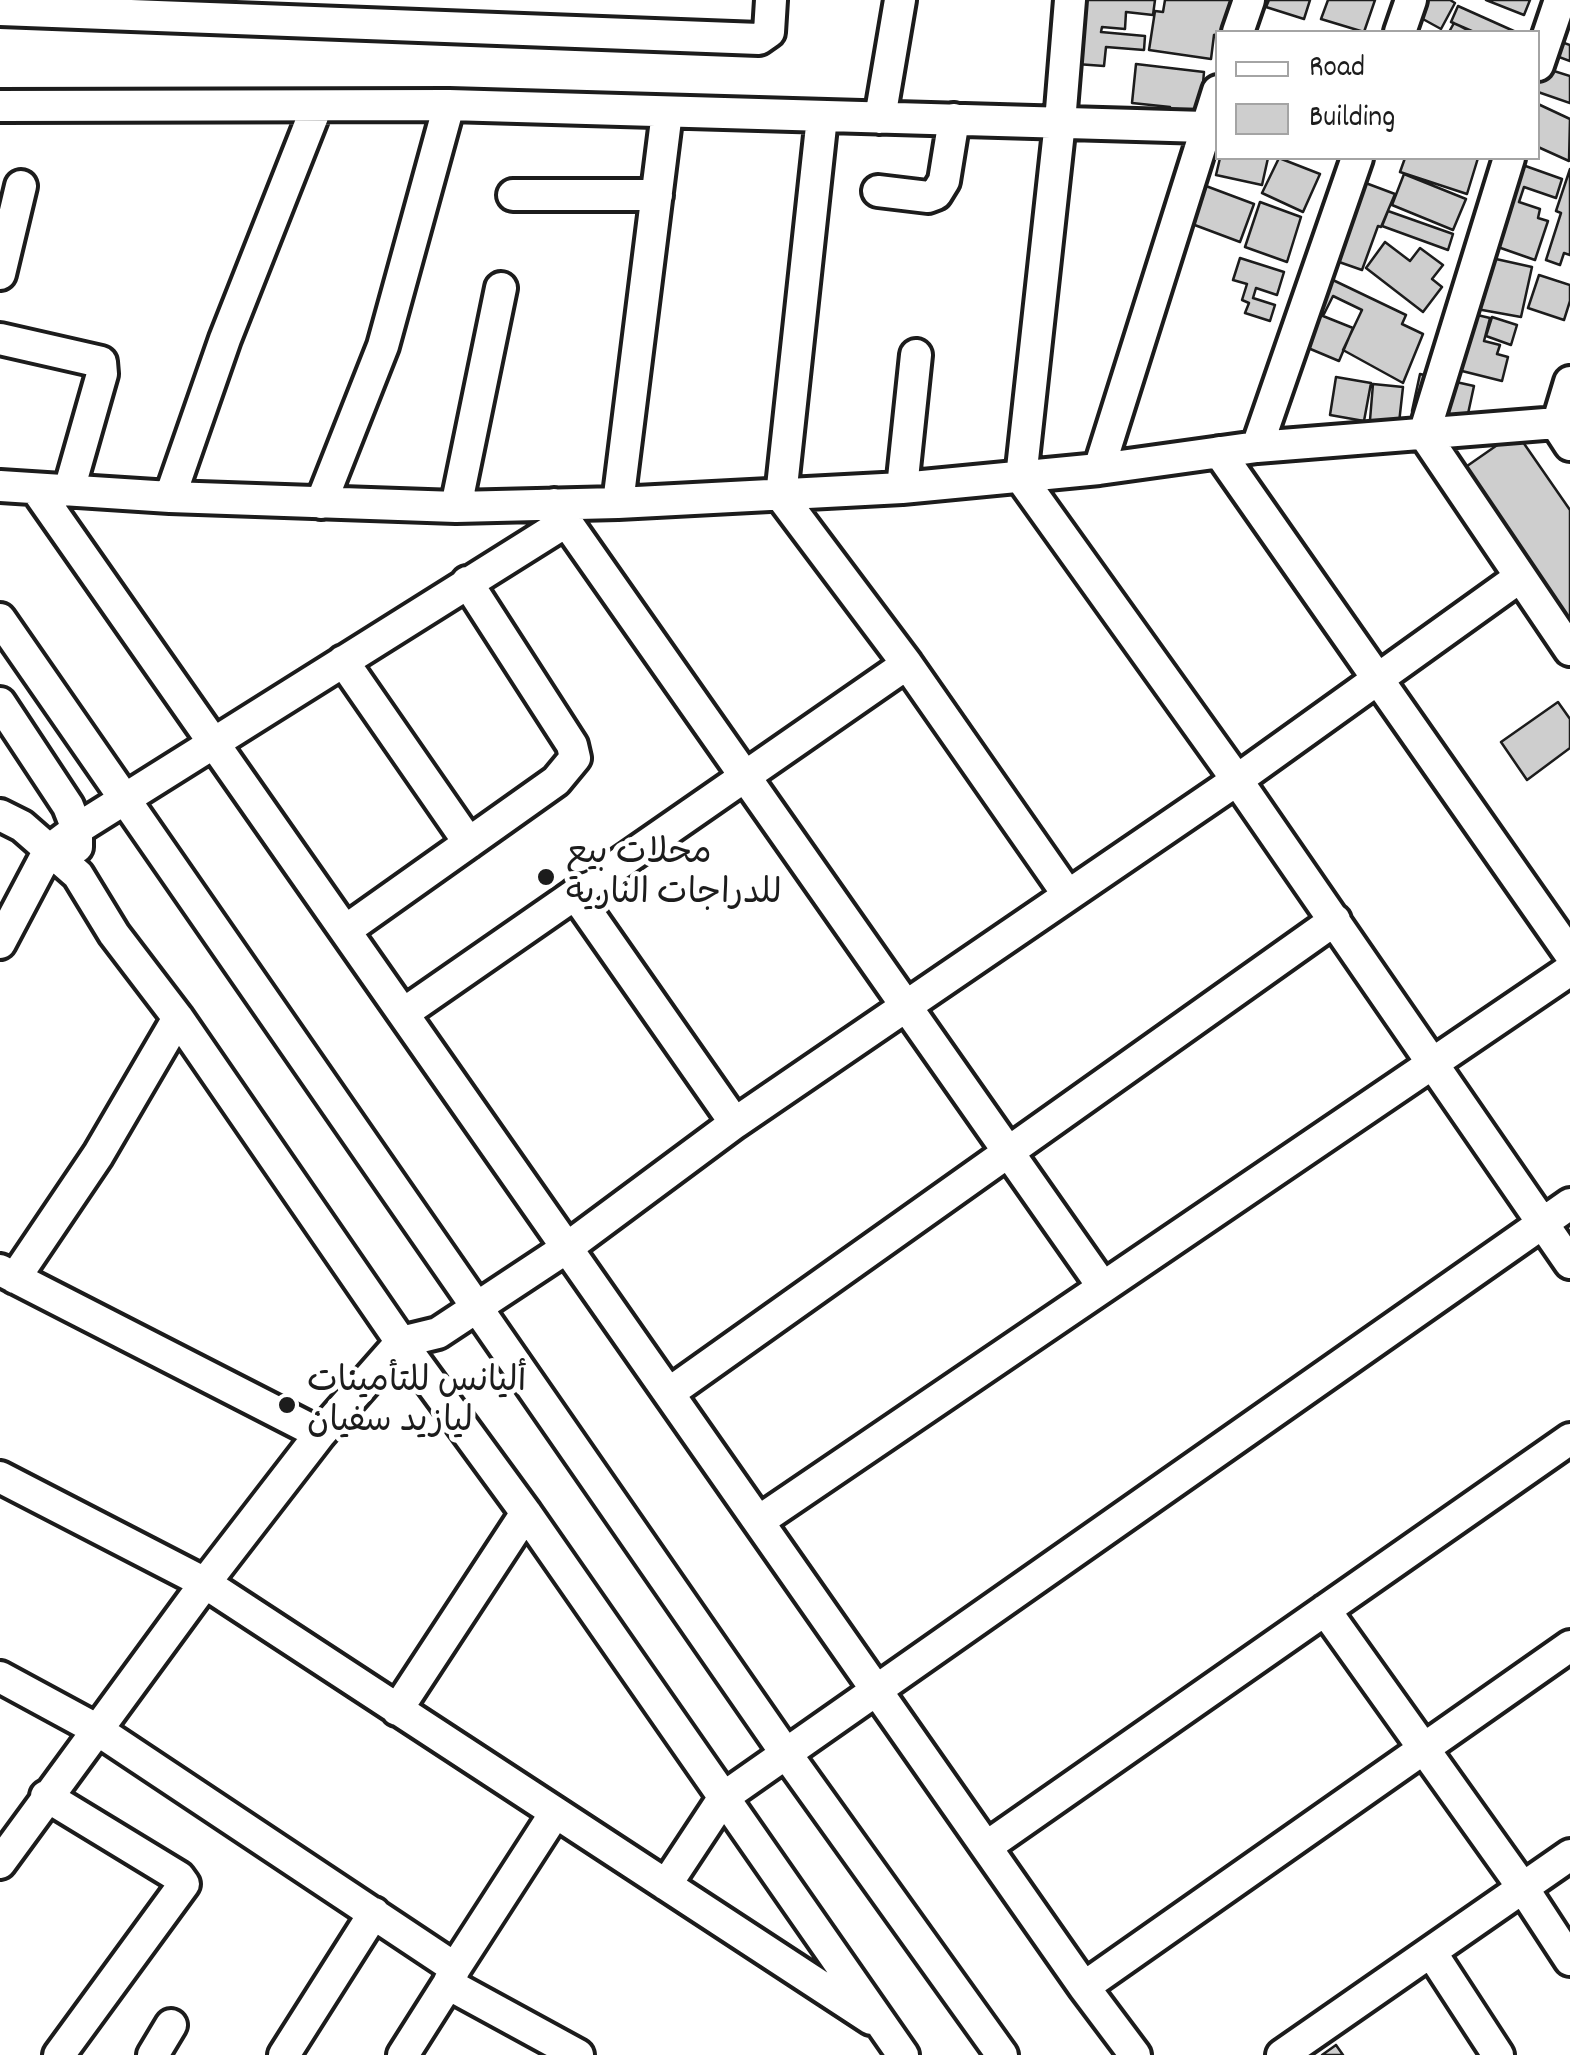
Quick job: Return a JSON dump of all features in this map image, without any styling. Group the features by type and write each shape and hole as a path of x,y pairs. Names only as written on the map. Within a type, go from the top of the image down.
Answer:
{"street":[{"path":"0,10 535,14 759,39 769,32 771,0"},
{"path":"880,118 900,0"},
{"path":"1070,0 1021,478 1335,920 1570,1264"},
{"path":"1239,30 1249,0"},
{"path":"1401,30 1411,0"},
{"path":"1540,59 1560,0"},
{"path":"1098,470 1215,99"},
{"path":"0,106 449,105 1205,126"},
{"path":"322,503 383,346 449,105"},
{"path":"170,497 226,338 318,106"},
{"path":"618,503 667,112"},
{"path":"822,117 781,496 907,664 1068,895"},
{"path":"878,191 928,197 940,190 954,119"},
{"path":"1258,447 1356,160"},
{"path":"1424,434 1508,160"},
{"path":"0,274 21,186"},
{"path":"513,195 657,196"},
{"path":"456,507 501,288"},
{"path":"0,339 101,362 102,374 69,490"},
{"path":"902,488 916,355"},
{"path":"0,486 559,514 618,503 781,496 1021,478 1258,447 1424,434 1566,431 1570,382"},
{"path":"1424,434 1570,650"},
{"path":"1219,452 1570,954"},
{"path":"36,489 1135,2055"},
{"path":"0,942 49,850 467,582 559,514"},
{"path":"559,514 1103,1287"},
{"path":"0,1863 205,1583 320,1434 402,1342 438,1333 568,1247 735,1123 1237,780 1520,577"},
{"path":"346,930 556,781 575,758 572,745 467,582"},
{"path":"0,619 786,1754 1002,2055"},
{"path":"343,661 468,843"},
{"path":"404,1013 907,664"},
{"path":"0,703 62,796 77,829 78,875"},
{"path":"0,815 22,826 78,875 114,934 178,1018 903,2055"},
{"path":"576,894 735,1123"},
{"path":"670,1393 1335,920"},
{"path":"759,1521 1570,970"},
{"path":"178,1018 98,1155 8,1274 320,1434"},
{"path":"666,1885 724,1798 1570,1204"},
{"path":"986,1847 1570,1439"},
{"path":"0,1478 205,1583 884,2027"},
{"path":"397,1710 526,1513"},
{"path":"1324,1610 1570,1960"},
{"path":"1084,1986 1570,1646"},
{"path":"0,1677 96,1729 374,1914 451,1976 578,2055"},
{"path":"46,1796 179,1876 184,1884 59,2055"},
{"path":"403,2055 555,1813"},
{"path":"1282,2055 1570,1855"},
{"path":"284,2055 374,1914"},
{"path":"1431,1952 1498,2055"},
{"path":"152,2055 171,2025"}],"building":[{"path":"1068,0 1155,0 1153,15 1126,12 1125,29 1102,27 1101,32 1145,36 1144,50 1106,47 1104,66 1063,63"},
{"path":"1165,0 1233,0 1228,30 1215,30 1211,59 1149,50 1155,11 1163,12"},
{"path":"1269,0 1310,0 1304,19 1266,7"},
{"path":"1328,0 1375,0 1365,30 1321,19"},
{"path":"1404,0 1455,3 1441,29 1401,7"},
{"path":"1486,0 1530,0 1524,15"},
{"path":"1458,6 1512,30 1469,30 1451,22"},
{"path":"1556,40 1570,45 1570,61 1551,54"},
{"path":"1136,64 1204,72 1200,117 1170,113 1170,107 1132,103"},
{"path":"1540,67 1570,76 1570,103 1540,93"},
{"path":"1540,105 1570,119 1569,161 1540,148"},
{"path":"1220,160 1268,160 1262,185 1216,175"},
{"path":"1278,160 1320,174 1303,212 1262,193"},
{"path":"1404,160 1477,160 1467,194 1400,172"},
{"path":"1502,160 1562,179 1556,198 1524,187 1519,202 1540,209 1538,218 1548,221 1535,260 1475,239"},
{"path":"1570,169 1570,255 1564,253 1560,265 1546,260"},
{"path":"1404,174 1466,199 1453,230 1392,205"},
{"path":"1347,176 1395,194 1362,270 1319,255"},
{"path":"1206,186 1254,204 1240,242 1192,224"},
{"path":"1260,202 1301,217 1287,262 1245,247"},
{"path":"1388,211 1453,234 1448,250 1382,226"},
{"path":"1385,242 1410,261 1420,248 1443,265 1432,279 1442,287 1423,312 1366,268"},
{"path":"1469,253 1532,267 1521,317 1460,306"},
{"path":"1240,258 1284,272 1277,295 1256,288 1253,298 1275,305 1270,321 1245,313 1249,303 1242,300 1247,284 1233,280"},
{"path":"1312,270 1406,315 1402,324 1423,334 1403,383 1343,350 1362,310 1333,296 1324,314 1297,301"},
{"path":"1539,275 1570,285 1564,320 1528,308"},
{"path":"1303,308 1353,328 1339,361 1289,340"},
{"path":"1456,310 1490,318 1484,341 1500,345 1497,354 1508,357 1502,381 1442,366"},
{"path":"1492,317 1517,325 1511,345 1486,336"},
{"path":"1420,374 1474,386 1466,423 1412,411"},
{"path":"1336,377 1371,383 1364,421 1330,415"},
{"path":"1373,384 1403,387 1399,423 1370,420"},
{"path":"1516,432 1570,510 1570,637 1457,473"},
{"path":"1558,702 1570,719 1570,748 1527,780 1501,742"},
{"path":"1336,2045 1343,2055 1322,2055"}],"place":[{"name":"محلات بيع للدراجات النارية","path":"546,877"},
{"name":"أليانس للتأمينات ليازيد سفيان","path":"287,1405"}]}
